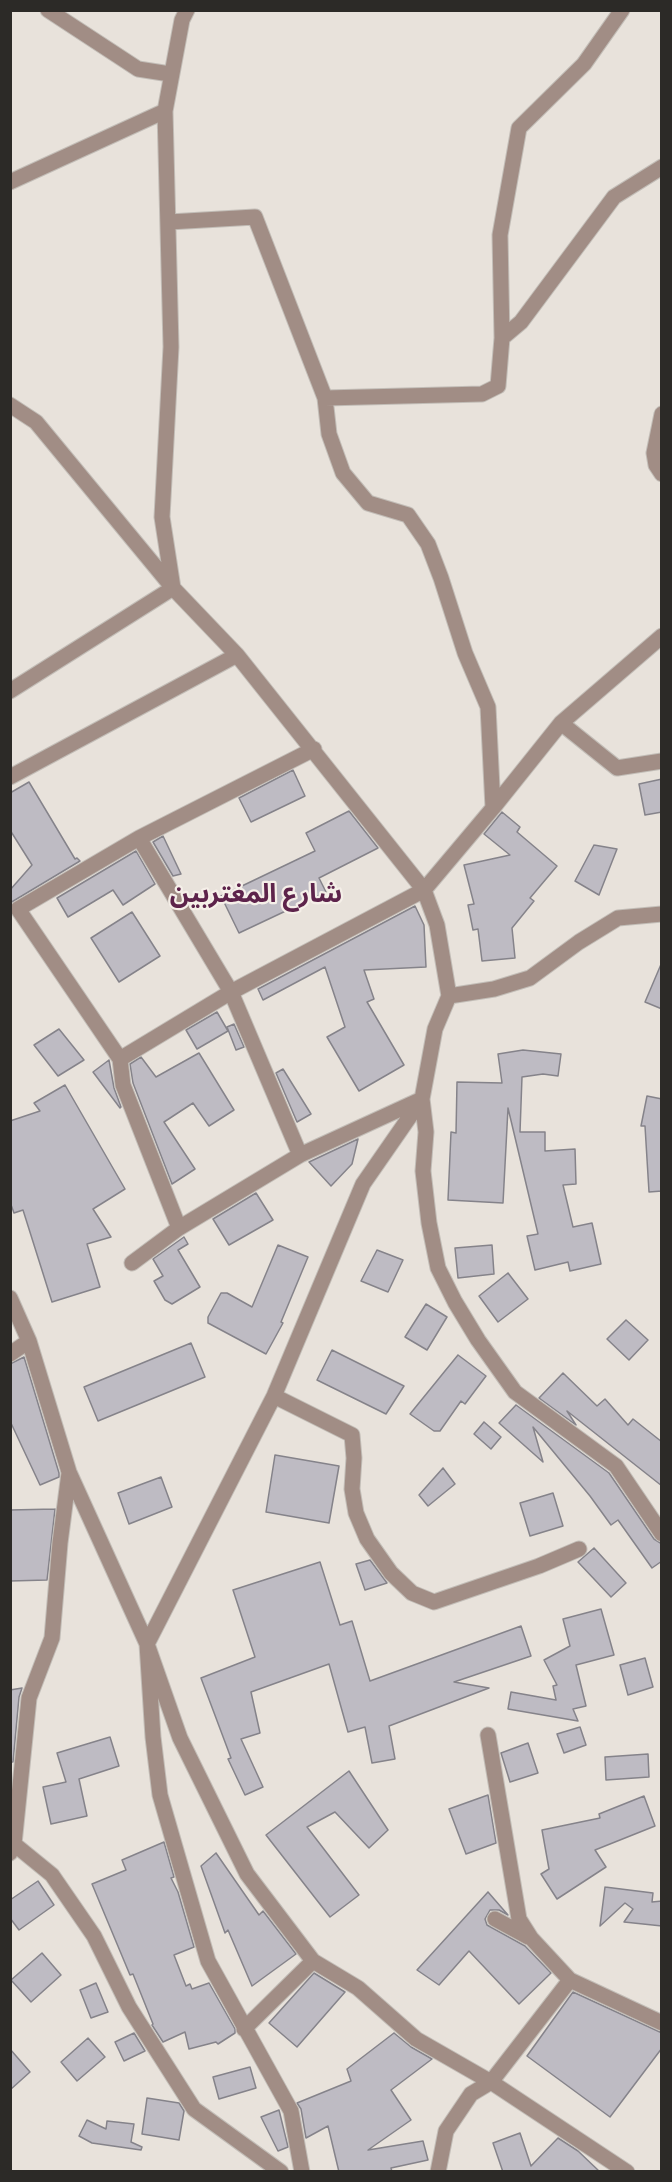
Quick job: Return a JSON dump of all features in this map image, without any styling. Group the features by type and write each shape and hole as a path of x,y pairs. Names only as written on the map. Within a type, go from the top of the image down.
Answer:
{"street":[{"path":"48,10 138,69 170,74"},
{"path":"173,588 162,517 171,347 165,111 170,74 182,20 187,10"},
{"path":"325,398 482,394 498,386 502,338 500,235 519,128 584,64 622,10"},
{"path":"10,182 165,111"},
{"path":"502,338 521,322 614,197 662,166"},
{"path":"169,222 255,217 325,398 329,434 344,473 368,503 408,515 428,544 465,653 488,707 494,808"},
{"path":"10,405 36,422 173,588 237,655 424,890 437,925 449,996 435,1029 422,1099 426,1132 423,1171 429,1222 438,1268 478,1340 516,1392 616,1466 662,1534"},
{"path":"662,414 654,453 656,465 662,474"},
{"path":"10,691 173,588"},
{"path":"120,1059 231,992 424,890 494,808 561,723 662,636"},
{"path":"10,777 237,655"},
{"path":"561,723 616,768 662,761"},
{"path":"179,1228 123,1085 120,1059 18,909 139,838 314,749"},
{"path":"139,838 231,992 300,1155"},
{"path":"449,996 494,989 530,978 579,942 618,918 662,914"},
{"path":"132,1263 179,1228 300,1155 422,1099"},
{"path":"302,2172 291,2111 208,1961 160,1795 153,1737 147,1644 274,1396 363,1184 422,1099"},
{"path":"10,1298 29,1341 69,1472 147,1644 180,1738 247,1874 313,1961 358,1988 416,2039 491,2082 627,2172"},
{"path":"10,1354 29,1341"},
{"path":"274,1396 352,1435 354,1458 352,1489 356,1513 367,1539 391,1573 412,1593 434,1602 539,1566 579,1549"},
{"path":"69,1472 52,1638 30,1698 12,1849 52,1875 94,1936 129,2007 194,2109 281,2172"},
{"path":"488,1735 519,1919 531,1938 570,1980 662,2023"},
{"path":"495,1919 531,1938"},
{"path":"244,2029 313,1961"},
{"path":"438,2172 446,2131 471,2094 491,2082 570,1980"}],"building":[{"path":"293,770 305,796 251,822 239,798"},
{"path":"662,779 662,812 645,815 639,784"},
{"path":"29,782 75,859 80,861 10,903 10,890 32,865 10,830 10,793"},
{"path":"349,811 378,848 319,878 326,892 239,933 221,896 315,851 306,833"},
{"path":"502,812 520,827 517,832 557,866 530,898 534,901 512,928 515,958 482,961 478,929 473,930 468,905 474,904 464,865 510,855 484,834"},
{"path":"163,836 181,874 173,876 153,842"},
{"path":"594,845 617,849 599,895 575,881"},
{"path":"136,851 155,884 123,905 113,890 68,917 57,898"},
{"path":"415,906 424,925 426,967 364,970 374,999 367,1002 404,1065 359,1091 327,1037 345,1027 325,967 263,1000 258,989"},
{"path":"132,912 160,956 119,982 91,938"},
{"path":"662,962 662,1009 645,1002"},
{"path":"217,1012 228,1031 197,1049 186,1030"},
{"path":"234,1024 244,1047 236,1050 227,1027"},
{"path":"59,1029 84,1060 58,1076 34,1045"},
{"path":"523,1050 561,1054 558,1076 543,1074 522,1077 520,1132 545,1132 545,1151 575,1149 576,1184 563,1185 573,1227 592,1223 601,1264 570,1271 568,1262 535,1270 527,1236 538,1234 508,1108 503,1203 448,1200 451,1132 456,1133 457,1082 502,1083 498,1054"},
{"path":"199,1053 234,1110 209,1126 193,1103 164,1122 195,1169 172,1184 133,1083 130,1064 141,1057 156,1077"},
{"path":"109,1060 114,1088 120,1108 93,1072"},
{"path":"283,1069 311,1114 297,1122 276,1073"},
{"path":"65,1085 125,1189 93,1209 111,1237 87,1244 100,1287 52,1302 23,1210 14,1213 10,1202 10,1121 40,1111 34,1103"},
{"path":"647,1096 662,1099 662,1191 649,1192 645,1126 641,1126"},
{"path":"358,1139 352,1164 331,1186 309,1162"},
{"path":"256,1193 273,1220 229,1245 213,1219"},
{"path":"184,1237 188,1244 178,1250 200,1287 172,1304 165,1300 154,1281 163,1276 153,1259"},
{"path":"278,1245 308,1257 281,1322 283,1323 266,1354 208,1323 208,1317 221,1293 227,1293 252,1307"},
{"path":"492,1245 494,1274 458,1278 455,1248"},
{"path":"377,1250 403,1260 388,1292 361,1281"},
{"path":"508,1273 528,1299 498,1322 479,1296"},
{"path":"426,1304 447,1317 427,1350 405,1337"},
{"path":"626,1320 648,1340 629,1360 607,1339"},
{"path":"191,1343 205,1377 98,1421 84,1387"},
{"path":"332,1350 404,1386 386,1414 317,1380"},
{"path":"458,1355 486,1376 465,1404 461,1401 440,1431 434,1431 410,1414"},
{"path":"24,1357 59,1473 59,1477 40,1485 10,1421 10,1364"},
{"path":"563,1373 597,1406 605,1399 628,1425 633,1419 662,1442 662,1486 567,1411 576,1425 539,1398"},
{"path":"516,1405 609,1473 654,1539 662,1544 662,1561 652,1568 618,1520 611,1525 533,1427 543,1462 499,1423"},
{"path":"484,1422 501,1437 491,1449 474,1434"},
{"path":"275,1455 339,1466 329,1523 266,1512"},
{"path":"443,1468 455,1484 428,1506 419,1495"},
{"path":"161,1477 172,1507 129,1524 118,1493"},
{"path":"553,1493 563,1526 530,1536 520,1503"},
{"path":"55,1509 47,1580 10,1581 10,1510"},
{"path":"594,1548 626,1583 611,1597 578,1562"},
{"path":"370,1560 387,1583 365,1590 356,1564"},
{"path":"320,1562 340,1625 352,1621 370,1681 521,1626 531,1656 454,1682 489,1688 389,1726 395,1759 372,1763 365,1727 348,1732 329,1664 251,1692 260,1733 241,1739 263,1787 245,1795 228,1759 231,1758 201,1678 255,1657 233,1590"},
{"path":"601,1609 614,1655 576,1665 586,1706 573,1709 578,1721 508,1709 511,1692 556,1700 553,1686 557,1685 544,1660 570,1646 563,1619"},
{"path":"645,1658 653,1687 628,1695 620,1665"},
{"path":"22,1688 19,1697 13,1762 10,1762 10,1690"},
{"path":"580,1727 586,1745 564,1753 557,1734"},
{"path":"110,1737 119,1766 79,1779 87,1816 51,1824 43,1787 66,1782 57,1753"},
{"path":"528,1743 538,1773 510,1782 501,1753"},
{"path":"648,1754 649,1777 606,1780 605,1757"},
{"path":"349,1771 388,1830 369,1848 335,1812 307,1827 359,1895 330,1917 266,1835"},
{"path":"488,1795 496,1843 466,1854 449,1809"},
{"path":"644,1796 655,1826 595,1850 606,1867 557,1899 541,1874 549,1869 542,1830 600,1818 599,1814"},
{"path":"164,1842 174,1877 171,1878 178,1892 194,1947 174,1955 186,1986 190,1984 192,1989 209,1983 235,2029 235,2033 218,2044 216,2042 189,2049 185,2032 163,2042 152,2025 133,1974 130,1975 92,1884 126,1870 122,1860"},
{"path":"216,1853 259,1915 263,1911 296,1954 252,1986 228,1930 225,1933 201,1866"},
{"path":"38,1881 54,1905 19,1930 10,1918 10,1900"},
{"path":"605,1887 653,1893 652,1902 662,1901 662,1926 624,1922 633,1909 625,1903 600,1926"},
{"path":"488,1892 508,1915 499,1910 490,1910 485,1919 487,1925 525,1946 551,1973 519,2004 469,1951 439,1985 417,1970"},
{"path":"42,1953 61,1975 31,2002 11,1980"},
{"path":"314,1973 345,1992 297,2047 269,2023"},
{"path":"96,1983 108,2012 91,2018 80,1990"},
{"path":"573,1992 662,2033 662,2048 610,2117 527,2056"},
{"path":"134,2033 145,2051 124,2061 115,2042"},
{"path":"394,2033 411,2047 432,2059 391,2090 411,2120 368,2150 423,2141 428,2160 391,2168 392,2172 339,2172 328,2126 306,2138 301,2109 297,2103 351,2081 347,2069"},
{"path":"88,2038 105,2057 77,2081 61,2062"},
{"path":"10,2049 30,2072 10,2090"},
{"path":"250,2067 256,2088 219,2099 213,2077"},
{"path":"147,2098 179,2103 184,2111 179,2140 142,2134"},
{"path":"279,2110 288,2147 278,2151 261,2117"},
{"path":"87,2120 106,2129 107,2121 134,2124 131,2142 142,2147 141,2150 92,2143 79,2136"},
{"path":"520,2133 531,2166 558,2138 578,2151 600,2172 503,2172 493,2143"}],"district":[{"name":"شارع المغتربين","path":"256,894"}]}
